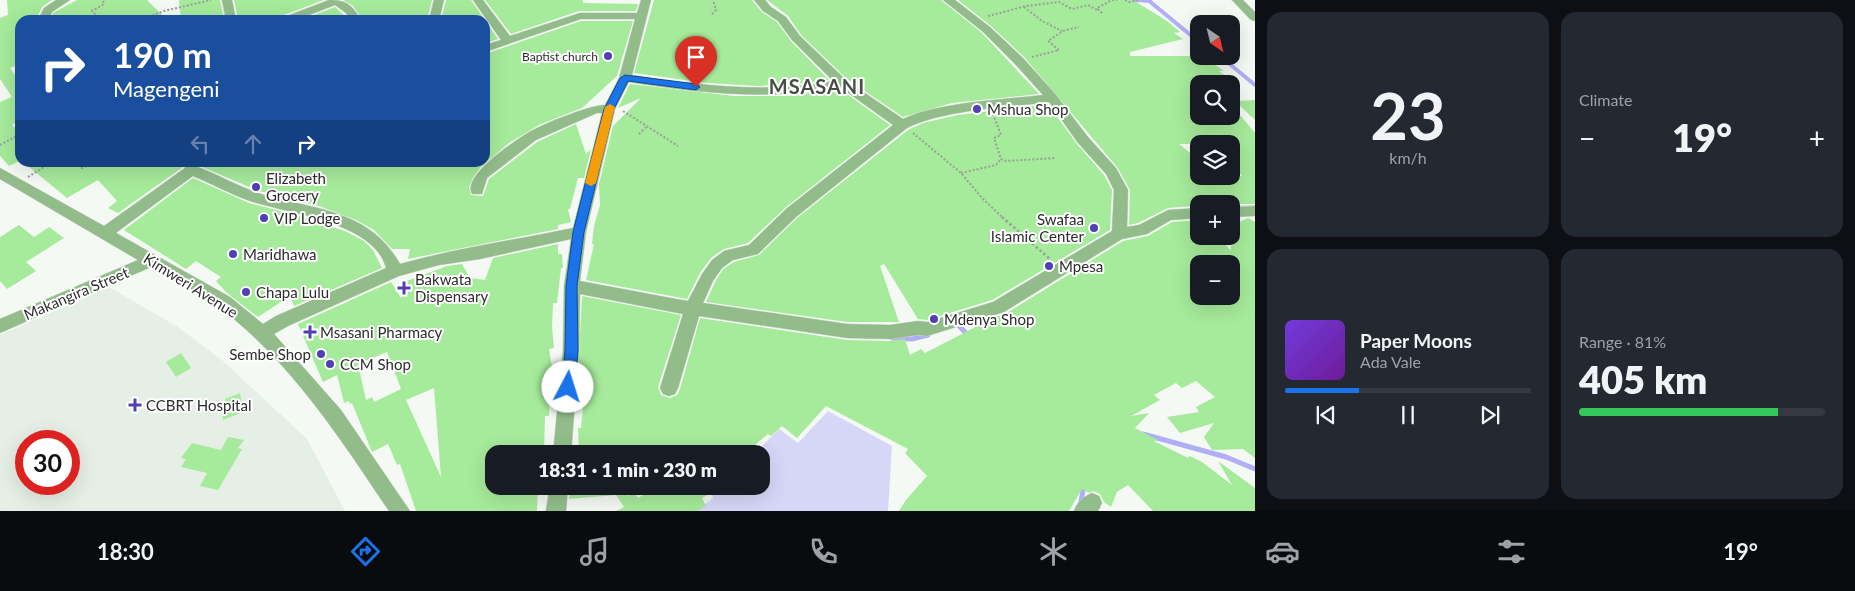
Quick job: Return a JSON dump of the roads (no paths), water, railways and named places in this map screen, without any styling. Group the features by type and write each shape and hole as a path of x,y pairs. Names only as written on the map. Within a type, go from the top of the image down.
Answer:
{"street":[{"path":"44,15 45,12 55,4 65,0"},
{"path":"227,0 230,15"},
{"path":"435,15 439,0"},
{"path":"478,0 489,15"},
{"path":"563,445 571,350 572,286 579,232 609,109 625,78 646,0"},
{"path":"759,0 767,9 782,19 796,38 842,83 902,125"},
{"path":"948,0 975,19 1019,61 1052,98 1083,140 1111,171 1121,190 1119,234"},
{"path":"1237,0 1255,18"},
{"path":"299,15 336,1 353,15"},
{"path":"490,47 580,16 643,16"},
{"path":"490,17 508,42"},
{"path":"625,78 709,88 795,91 826,88 842,83"},
{"path":"669,388 693,308 707,278 717,264 729,255 753,250 791,213 902,125 931,114 1052,98"},
{"path":"477,190 478,182 482,175 531,137 595,110 609,109"},
{"path":"104,234 144,206 191,167"},
{"path":"194,167 251,196 322,214 368,235 384,248 391,258 393,270 395,271"},
{"name":"Kimweri Avenue","path":"0,173 224,302 262,333 335,416 400,511"},
{"path":"1240,212 1255,211"},
{"path":"572,286 693,308 847,331 890,332 918,328 928,329 998,307 1119,234 1142,230 1168,214 1190,213"},
{"path":"262,333 282,321 395,271 439,259 579,232"},
{"name":"Makangira Street","path":"0,326 153,260"},
{"path":"556,511 558,495"}],"waterway":[{"path":"1130,2 1137,0 1149,1"},
{"path":"1149,1 1190,35"},
{"path":"1231,65 1255,85"},
{"path":"957,324 968,335"},
{"path":"892,338 912,339 928,335"},
{"path":"1143,434 1226,457 1255,469"},
{"path":"1076,511 1081,502 1084,484"}],"place":[{"name":"Baptist church","path":"608,56"},
{"name":"Mshua Shop","path":"977,109"},
{"name":"Elizabeth Grocery","path":"256,187"},
{"name":"VIP Lodge","path":"264,218"},
{"name":"Swafaa Islamic Center","path":"1094,228"},
{"name":"Maridhawa","path":"233,254"},
{"name":"Mpesa","path":"1049,266"},
{"name":"Bakwata Dispensary","path":"404,288"},
{"name":"Chapa Lulu","path":"246,292"},
{"name":"Mdenya Shop","path":"934,319"},
{"name":"Msasani Pharmacy","path":"310,332"},
{"name":"Sembe Shop","path":"321,354"},
{"name":"CCM Shop","path":"330,364"},
{"name":"CCBRT Hospital","path":"135,405"}],"district":[{"name":"MSASANI","path":"817,86"}]}
